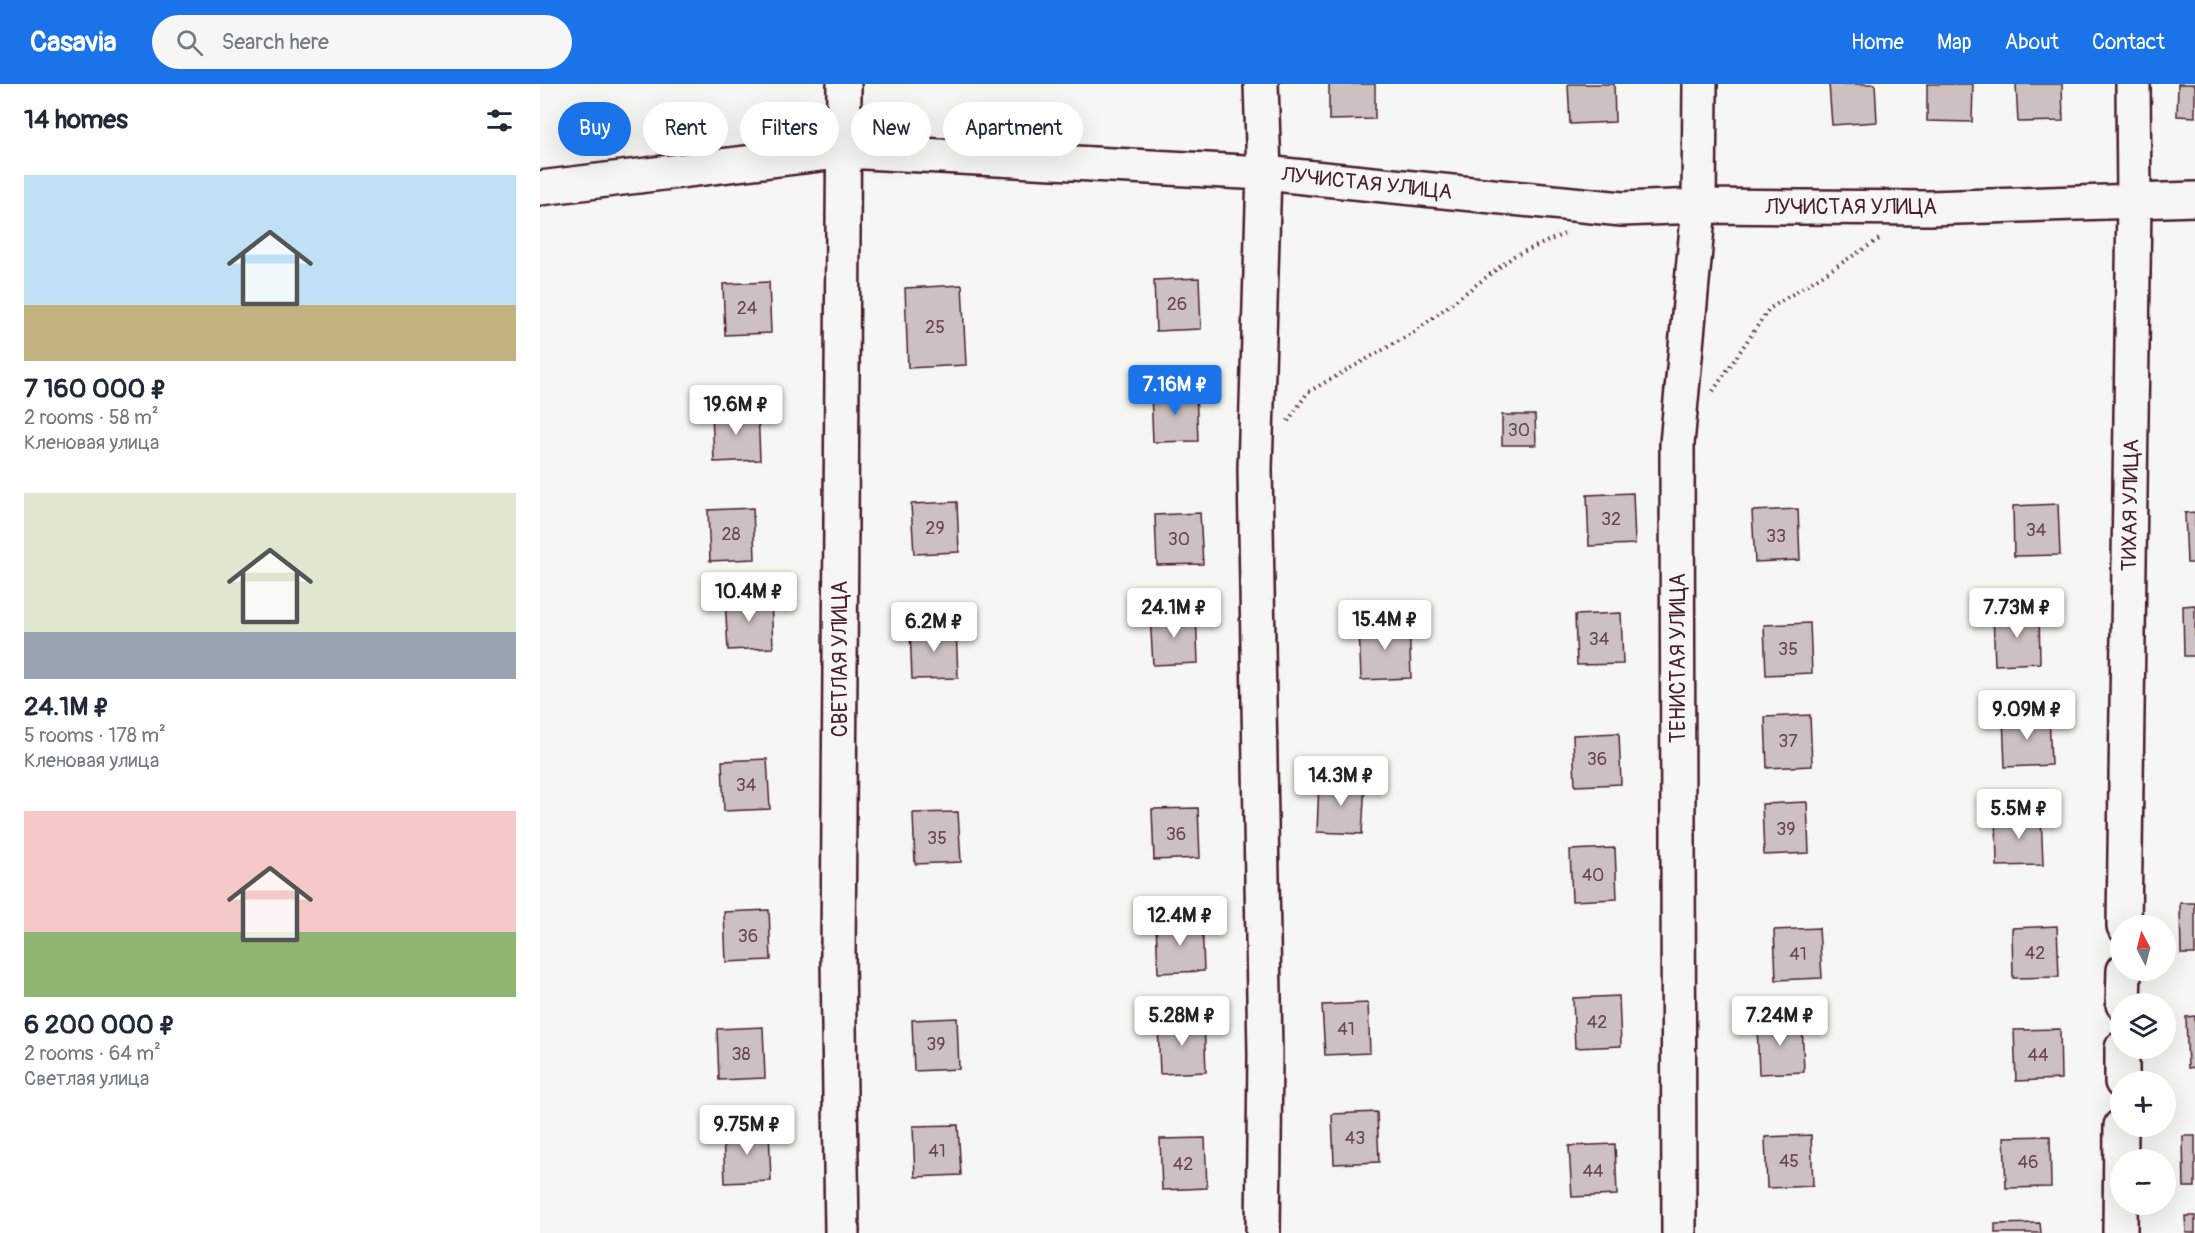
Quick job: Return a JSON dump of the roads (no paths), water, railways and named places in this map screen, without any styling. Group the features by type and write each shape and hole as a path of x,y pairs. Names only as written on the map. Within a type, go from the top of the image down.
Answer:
{"street":[{"name":"СВЕТЛАЯ УЛИЦА","path":"842,1233 838,957 844,84"},
{"path":"1261,84 1264,173 1255,469 1265,1055 1263,1233"},
{"name":"ТЕНИСТАЯ УЛИЦА","path":"1679,1233 1677,444 1699,206 1700,84"},
{"name":"ТИХАЯ УЛИЦА","path":"2124,915 2134,200 2133,84"},
{"name":"ЛУЧИСТАЯ УЛИЦА","path":"540,188 845,151 1264,173 1622,209 1699,206 1929,207 2195,200"},
{"path":"2120,1233 2121,1137"}]}
